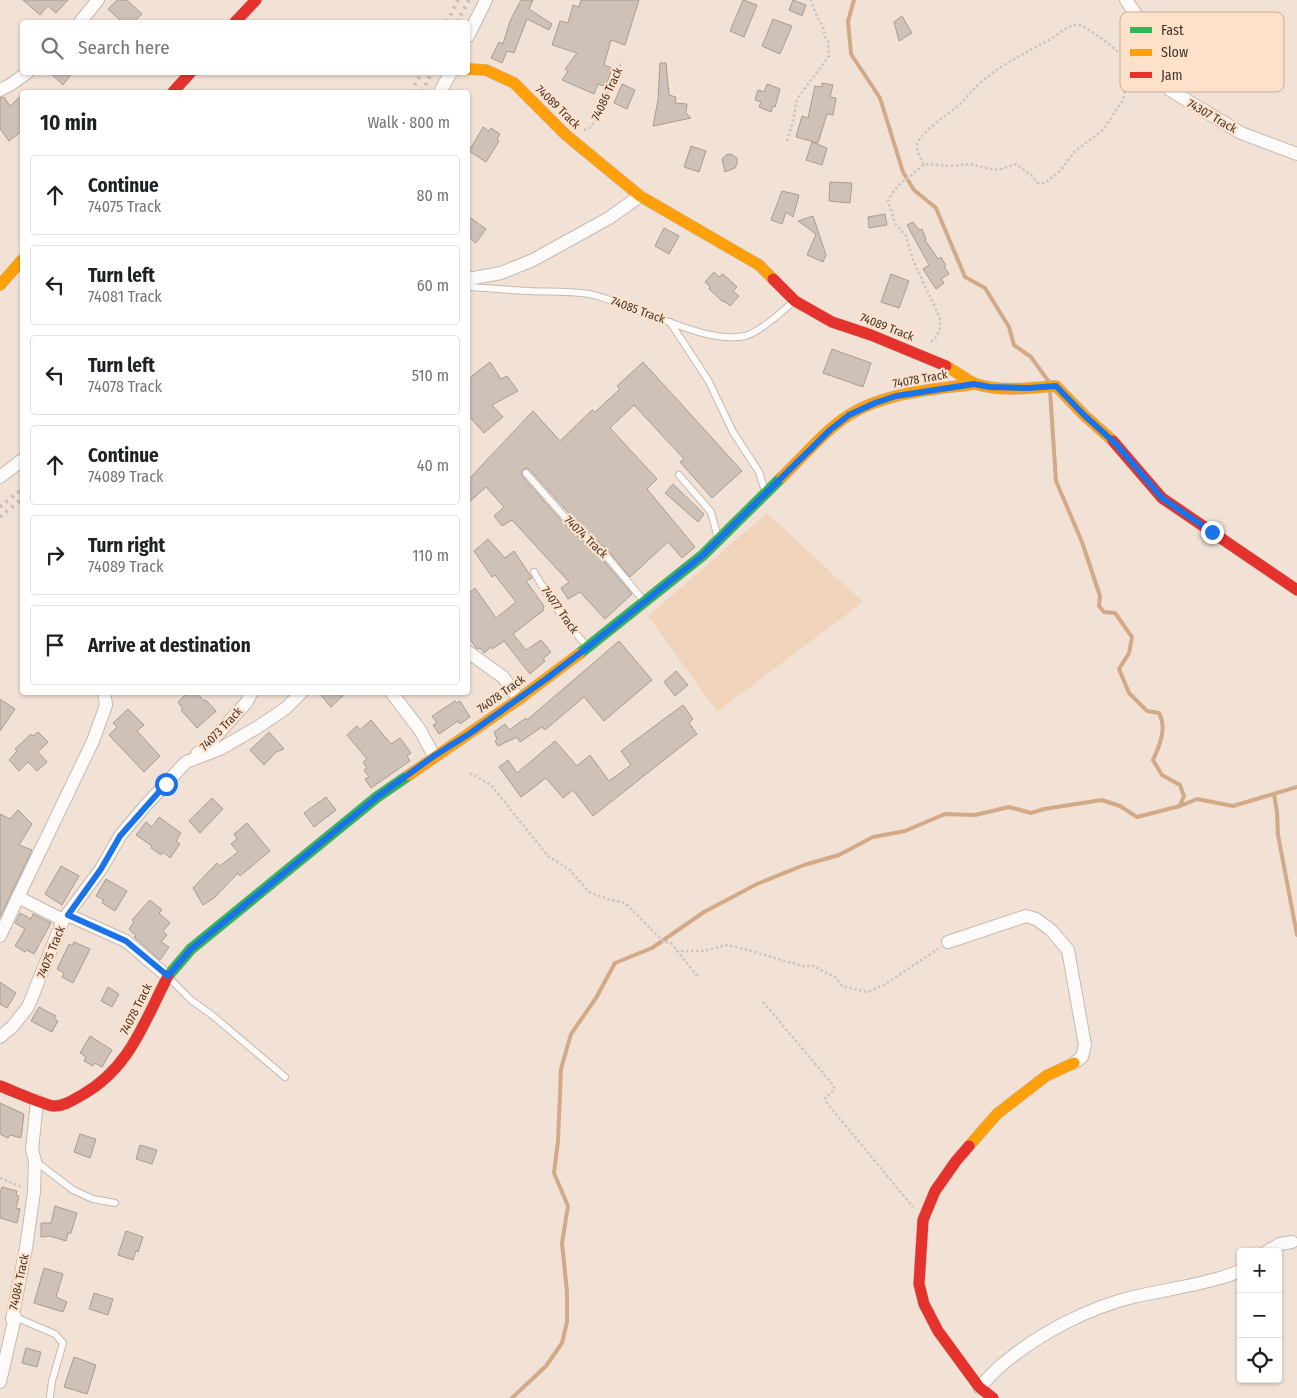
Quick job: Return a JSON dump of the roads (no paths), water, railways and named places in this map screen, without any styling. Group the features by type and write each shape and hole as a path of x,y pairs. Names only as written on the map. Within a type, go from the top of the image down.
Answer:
{"street":[{"path":"82,20 98,0"},
{"path":"238,20 256,0"},
{"path":"470,32 486,0"},
{"name":"74307 Track","path":"1126,0 1134,12"},
{"name":"74089 Track","path":"470,69 486,70 514,83 566,135 640,196 759,264 795,301 832,322 939,362 962,374 974,384 990,387 1029,388 1056,386 1116,444 1162,498 1297,590"},
{"path":"0,90 24,75"},
{"path":"175,90 187,75"},
{"path":"441,90 449,75"},
{"name":"74307 Track","path":"1173,92 1241,133 1297,154"},
{"path":"470,279 501,273 533,260 609,218 640,196"},
{"path":"0,285 20,262"},
{"name":"74078 Track","path":"0,1086 53,1106 67,1104 103,1082 134,1045 168,976 191,949 377,797 518,699 588,647 703,555 830,430 849,415 896,396 974,384"},
{"path":"0,477 20,462"},
{"path":"470,653 503,677 518,699"},
{"path":"0,936 93,741 106,705 104,695"},
{"name":"74073 Track","path":"186,762 207,746 246,703 250,695"},
{"name":"74075 Track","path":"0,1037 12,1027 28,1007 66,917 101,869 120,836 186,762 220,749 258,727 286,708 299,695"},
{"path":"393,695 420,730 434,756"},
{"path":"18,897 126,941 168,976"},
{"path":"948,942 1026,916 1036,919 1050,930 1068,950 1084,1045 1082,1058 1046,1076 997,1114 956,1160 935,1191 924,1220 919,1265 919,1284 924,1304 938,1331 966,1372 979,1387 993,1398"},
{"name":"74084 Track","path":"15,1317 12,1319 26,1248 34,1192 36,1161 32,1150 37,1101"},
{"path":"1273,1248 1280,1244 1292,1242"},
{"path":"979,1387 1003,1364 1030,1344 1084,1313 1100,1306 1212,1280 1237,1272"},
{"path":"0,1382 15,1317"}],"lane":[{"name":"74085 Track","path":"470,287 564,291 589,294 618,302 669,322 708,334 746,336 767,324 795,301"},
{"path":"669,322 708,380 733,432 759,472 766,495"},
{"name":"74074 Track","path":"526,473 571,524 608,558 645,602"},
{"path":"679,475 711,512 719,539 717,541"},
{"name":"74077 Track","path":"534,572 548,597 573,631 588,647"},
{"path":"168,976 191,1000 212,1015 285,1077"},
{"path":"36,1161 73,1190 93,1199 115,1203"},
{"name":"74084 Track","path":"15,1317 55,1334 63,1343 52,1381 50,1396"}],"waterway":[{"path":"854,0 848,21 851,54 880,98 903,172 914,190 936,208 965,277 985,288 1009,327 1014,345 1031,357 1049,382"},
{"path":"1050,391 1056,481 1082,542 1100,596 1099,606 1104,612 1115,613 1132,637 1129,653 1119,669 1129,693 1147,711 1159,713 1162,731 1153,760 1162,775 1180,785 1184,796 1180,805"},
{"path":"512,1398 546,1366 562,1343 567,1322 567,1292 562,1243 568,1206 554,1173 558,1141 561,1069 571,1034 596,998 615,963 652,948 704,912 757,884 804,865 839,855 873,837 905,831 945,814 975,815 1009,807 1031,813 1044,809 1102,800 1120,806 1137,817 1180,806 1197,799 1233,806 1297,787"},
{"path":"1274,794 1278,835 1297,935"}],"railway":[{"path":"448,20 458,0"},
{"path":"458,20 469,0"},
{"path":"412,90 420,75"},
{"path":"423,90 430,75"},
{"path":"0,507 20,491"},
{"path":"0,517 20,501"}]}
